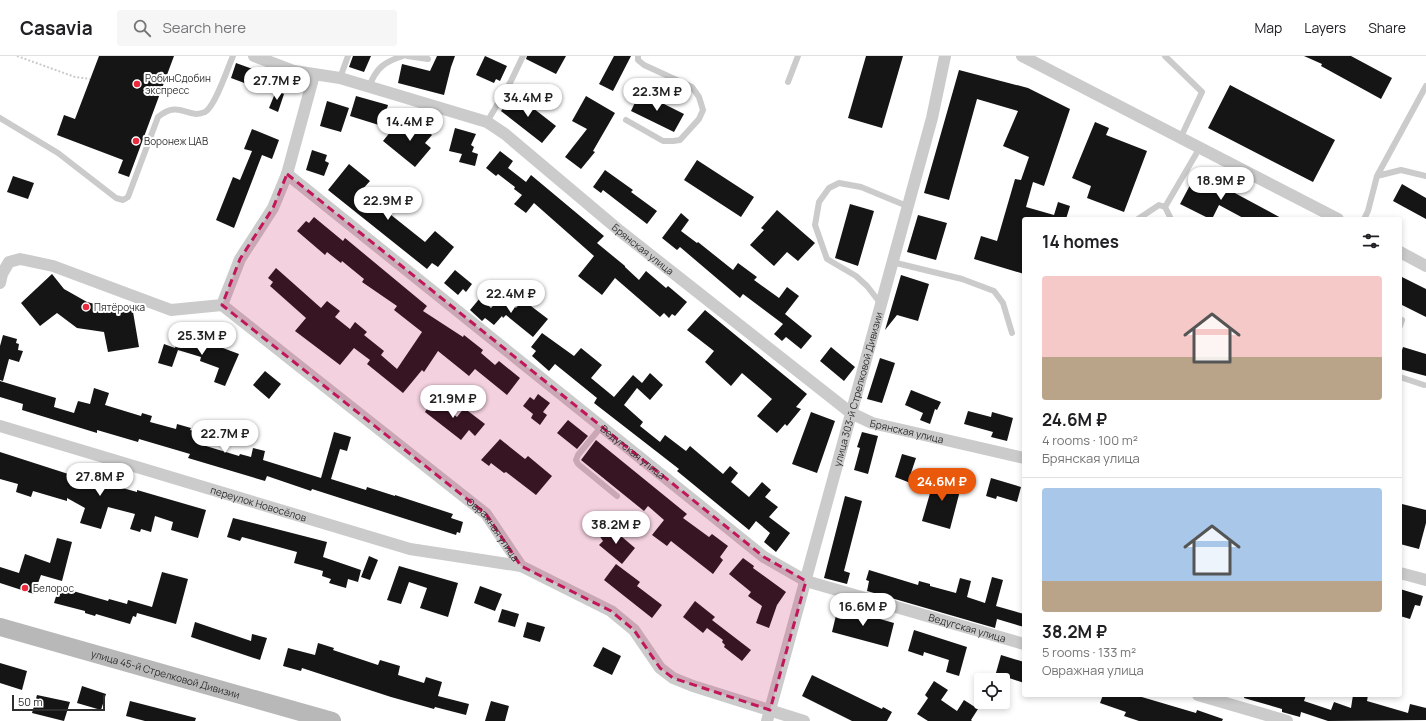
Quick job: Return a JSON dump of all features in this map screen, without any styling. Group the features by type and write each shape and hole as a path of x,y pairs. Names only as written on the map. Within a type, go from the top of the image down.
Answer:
{"main road":[{"name":"улица 45-й Стрелковой Дивизии","path":"0,627 332,721"}],"street":[{"name":"улица 303-й Стрелковой Дивизии","path":"768,715 932,118 945,56"},
{"path":"1022,56 1199,149 1334,217"},
{"name":"Брянская улица","path":"259,57 294,71 340,78 487,122 505,134 620,231 851,413 872,422 1022,458"},
{"path":"0,283 2,274 9,262 20,259 53,266 172,310 222,305 240,259 273,208 287,174 314,75"},
{"name":"Ведугская улица","path":"287,174 764,557 806,581 1022,643"},
{"path":"1402,253 1426,266"},
{"name":"Овражная улица","path":"222,305 486,514 521,566 611,611 634,630 660,668 673,678 768,715 804,721"},
{"name":"переулок Новосёлов","path":"0,426 410,549 521,566"},
{"path":"1402,573 1426,580"},
{"path":"1205,697 1287,721"}],"lane":[{"path":"0,118 58,153 116,198 123,200 128,196 158,117 165,111 176,108 195,114 206,112 212,105 233,56"},
{"path":"340,78 348,56"},
{"path":"369,87 374,75 388,61 403,56"},
{"path":"407,56 428,59"},
{"path":"487,122 511,81 523,56"},
{"path":"626,120 663,141 672,142 680,140 699,119 703,110 699,97 692,87 644,65 638,60 638,56"},
{"path":"788,82 798,56"},
{"path":"1165,56 1202,92 1180,139"},
{"path":"1365,217 1377,176 1426,86"},
{"path":"1165,207 1199,149"},
{"path":"1377,176 1401,170 1426,176"},
{"path":"881,304 867,286 856,276 827,259 815,225 819,202 829,188 840,183 861,187 907,206"},
{"path":"1141,217 1158,205 1165,207 1170,217"},
{"path":"892,262 962,279 994,291 1003,303 1012,333"},
{"path":"1402,379 1424,385"},
{"path":"601,427 578,455 576,460 578,464 617,496"}],"path":[{"path":"17,56 75,77 90,79"}],"highlighted area":[{"path":"287,174 764,557 806,581 770,710 673,678 660,668 634,630 611,611 521,566 486,514 222,305 240,259 273,208"}],"building":[{"path":"99,56 174,56 129,177 118,173 123,160 57,135 64,115 75,119"},
{"path":"353,56 371,56 364,72 349,67"},
{"path":"437,56 455,56 444,95 398,83 402,64 430,71"},
{"path":"485,56 507,66 500,81 496,79 494,83 476,75"},
{"path":"527,56 566,56 556,74 526,59"},
{"path":"614,56 631,56 613,91 599,84"},
{"path":"866,56 903,56 882,128 848,118"},
{"path":"1304,56 1351,56 1392,78 1381,99 1321,66 1322,64"},
{"path":"236,63 261,72 255,87 231,78"},
{"path":"959,70 1028,88 1070,109 1044,186 1033,182 1026,207 1054,215 1058,202 1070,206 1067,217 1022,217 1022,273 974,259 981,236 997,241 1015,179 1021,180 1029,157 1003,146 1018,111 977,99 949,200 924,193"},
{"path":"1230,85 1335,140 1313,182 1208,128"},
{"path":"276,91 284,94 278,112 269,108"},
{"path":"640,92 684,114 674,132 631,111"},
{"path":"515,94 556,126 542,143 501,111"},
{"path":"356,96 388,105 382,126 350,116"},
{"path":"586,96 615,113 593,151 595,152 581,169 565,157 587,129 572,121"},
{"path":"327,101 349,108 341,132 320,126"},
{"path":"399,121 405,126 408,122 415,127 420,121 428,128 426,130 432,135 425,143 431,148 415,167 383,141"},
{"path":"1095,122 1109,128 1106,135 1147,151 1124,212 1087,198 1091,186 1072,178"},
{"path":"455,128 476,134 471,145 474,147 472,152 478,154 475,166 459,162 462,154 449,151"},
{"path":"252,129 279,140 272,159 262,155 234,228 216,220 233,177 240,180 252,151 244,149"},
{"path":"312,150 327,155 325,161 329,163 324,176 306,170"},
{"path":"500,151 513,161 508,168 526,182 531,175 604,236 597,243 625,266 639,280 646,271 666,288 668,286 687,302 675,316 672,314 669,318 664,313 660,317 615,278 602,295 578,276 594,256 534,203 526,213 514,204 522,195 514,189 515,187 498,174 496,176 486,168"},
{"path":"697,160 754,197 741,217 684,180"},
{"path":"349,164 370,181 361,191 425,242 435,231 454,247 438,267 432,263 427,269 328,190"},
{"path":"605,170 633,190 631,192 657,211 647,224 603,190 601,193 593,187"},
{"path":"1196,174 1279,217 1241,217 1219,205 1213,217 1206,217 1180,204"},
{"path":"13,176 34,183 28,199 7,192"},
{"path":"1402,184 1426,198 1426,219 1393,201"},
{"path":"850,204 874,211 858,266 835,258"},
{"path":"777,210 815,243 798,261 787,252 774,266 750,245 764,230 761,228"},
{"path":"681,213 689,220 681,231 697,243 698,242 733,270 738,263 757,277 754,280 779,298 787,287 799,296 785,314 812,336 801,349 786,337 782,341 774,334 783,324 743,294 740,298 680,247 677,250 662,238"},
{"path":"918,215 947,223 936,260 907,252"},
{"path":"314,217 343,241 345,238 427,306 423,311 463,337 464,335 483,350 481,353 495,365 499,361 520,378 507,395 475,369 469,376 438,351 424,372 422,370 403,393 367,364 370,360 354,348 340,365 295,331 306,318 270,286 273,282 268,278 276,268 321,308 327,301 340,311 335,317 350,329 355,322 367,332 364,335 384,351 381,355 397,369 422,332 394,310 397,306 362,282 364,279 342,261 341,263 327,252 325,255 297,231 306,221 309,223"},
{"path":"455,270 472,284 466,292 463,289 458,295 444,283"},
{"path":"52,274 64,289 87,302 114,309 132,306 139,347 108,352 104,332 77,328 57,313 40,326 21,303"},
{"path":"901,275 929,284 918,321 897,315 885,330"},
{"path":"1402,277 1426,289 1426,317 1402,305"},
{"path":"502,296 516,308 523,300 548,319 533,337 506,315 503,318 502,316 494,325 485,318 482,321 470,310 480,298 491,308"},
{"path":"705,310 807,394 796,407 801,409 787,426 785,424 777,433 757,416 772,399 742,373 731,386 705,362 714,351 687,330"},
{"path":"180,332 239,354 225,386 214,382 219,368 200,361 201,357 178,350 172,367 158,363 164,344 175,348"},
{"path":"542,333 574,356 581,348 602,365 591,378 614,397 633,375 642,383 650,373 663,385 650,400 637,388 624,405 643,422 640,426 660,442 665,435 686,451 690,446 723,474 730,466 738,473 731,482 749,497 762,482 771,490 765,497 778,507 769,517 790,533 776,552 764,542 770,533 756,521 749,530 677,471 679,469 594,403 597,398 555,364 549,371 532,356 536,351 531,347"},
{"path":"3,335 17,339 16,343 19,344 18,350 23,351 19,362 9,359 3,381 0,380 0,346"},
{"path":"831,347 855,367 844,381 820,361"},
{"path":"1403,347 1426,354 1426,376 1402,370"},
{"path":"880,358 895,363 882,403 867,399"},
{"path":"265,371 281,384 269,399 253,385"},
{"path":"0,381 56,398 54,407 74,413 78,401 90,404 94,388 109,393 105,405 141,416 142,413 152,416 150,422 176,429 177,424 209,436 206,446 239,456 240,454 251,457 253,448 265,451 263,460 321,478 334,432 351,437 347,451 340,449 331,479 366,490 367,487 395,495 453,514 451,518 463,522 460,533 457,532 456,535 312,489 311,491 267,476 265,481 188,458 190,454 139,439 138,442 97,430 97,433 22,410 23,404 0,397"},
{"path":"911,390 941,402 937,410 935,409 930,424 920,420 923,413 905,405"},
{"path":"538,394 550,403 543,412 547,415 540,425 531,418 533,414 523,406 530,397 534,400"},
{"path":"429,395 457,417 464,408 485,424 475,436 469,430 461,440 425,412 428,407 423,403"},
{"path":"968,411 991,417 992,412 1013,418 1007,441 991,437 993,432 964,424"},
{"path":"811,412 835,421 817,473 792,464"},
{"path":"568,420 588,436 577,449 557,433"},
{"path":"862,432 878,436 868,474 854,470 860,448 857,447"},
{"path":"500,439 525,459 528,456 552,476 536,495 506,472 504,473 491,463 489,466 481,460"},
{"path":"596,440 687,514 683,518 709,537 712,534 728,546 720,557 723,560 713,574 671,541 667,546 652,535 664,520 648,506 644,511 581,460"},
{"path":"0,452 90,481 90,479 137,492 137,490 206,510 198,538 171,530 173,522 155,516 151,532 141,529 140,532 130,529 135,514 108,507 101,529 80,523 85,508 67,498 67,501 33,491 31,497 16,492 18,484 0,479"},
{"path":"902,454 916,458 911,473 916,474 913,484 895,477"},
{"path":"935,476 962,483 950,529 922,521"},
{"path":"991,478 1021,487 1017,502 997,496 996,499 986,496"},
{"path":"845,496 862,501 844,571 850,573 847,584 824,578"},
{"path":"1402,504 1426,510 1426,523 1419,549 1402,545"},
{"path":"233,518 327,542 323,557 361,570 358,582 348,579 346,588 329,583 331,579 322,576 323,571 294,563 297,552 242,537 240,541 227,537"},
{"path":"608,525 635,548 622,564 599,545 603,541 599,535"},
{"path":"57,538 72,542 62,581 41,575 34,594 0,583 0,567 19,573 25,554 50,563"},
{"path":"369,556 378,560 370,580 361,577"},
{"path":"743,558 754,566 753,568 786,592 777,605 769,628 756,623 762,606 748,596 751,592 729,574"},
{"path":"616,564 640,582 637,586 662,605 652,618 604,580"},
{"path":"399,566 458,583 448,617 420,608 427,588 409,582 401,604 387,600"},
{"path":"869,570 918,585 919,581 930,584 930,586 956,593 960,578 971,581 967,597 985,603 992,577 1003,580 996,606 1022,613 1022,626 997,619 995,628 867,591 869,581 866,580"},
{"path":"162,572 188,579 176,624 137,613 136,617 133,616 130,624 96,614 95,616 85,613 85,611 54,603 59,587 108,601 109,599 127,604 128,600 152,607"},
{"path":"480,586 502,594 495,611 474,603"},
{"path":"1402,590 1423,596 1420,606 1415,605 1410,619 1402,617"},
{"path":"695,601 715,617 712,620 751,650 742,661 724,647 725,645 722,642 723,640 707,628 703,633 683,617"},
{"path":"838,607 894,623 888,647 832,632"},
{"path":"502,609 519,614 515,627 498,622"},
{"path":"195,622 251,641 252,634 267,638 260,660 191,637"},
{"path":"527,622 545,627 540,642 523,637"},
{"path":"914,630 967,647 959,676 946,672 949,660 924,652 923,656 908,651"},
{"path":"318,643 334,648 333,650 378,665 380,660 400,666 398,675 424,683 426,677 442,682 438,696 469,704 466,715 435,707 434,709 391,697 302,668 301,671 283,666 288,648 315,655"},
{"path":"603,647 621,656 612,675 593,666"},
{"path":"1001,655 1022,661 1022,682 1010,678 1010,673 996,673"},
{"path":"0,663 27,671 22,690 0,683"},
{"path":"812,675 882,709 883,707 892,712 887,721 852,721 802,696"},
{"path":"934,681 948,690 941,700 957,711 964,700 974,706 974,709 978,709 971,720 972,721 928,721 917,714 928,698 925,695"},
{"path":"82,686 106,694 101,710 77,703"},
{"path":"37,695 70,702 64,721 32,713"},
{"path":"1102,697 1142,697 1196,713 1197,710 1223,719 1222,721 1139,721 1124,716 1126,712 1100,703"},
{"path":"1305,697 1304,701 1331,710 1334,702 1351,708 1353,697 1368,697 1367,701 1408,713 1410,704 1426,708 1426,720 1328,721 1301,712 1300,717 1282,712 1282,709 1244,698"},
{"path":"130,701 196,718 195,721 145,721 126,716"},
{"path":"491,701 509,706 505,721 485,721"}],"place":[{"name":"РобинСдобин экспресс","path":"137,84"},
{"name":"Воронеж ЦАВ","path":"136,141"},
{"name":"Пятёрочка","path":"86,307"},
{"name":"Белорос","path":"25,588"}]}
